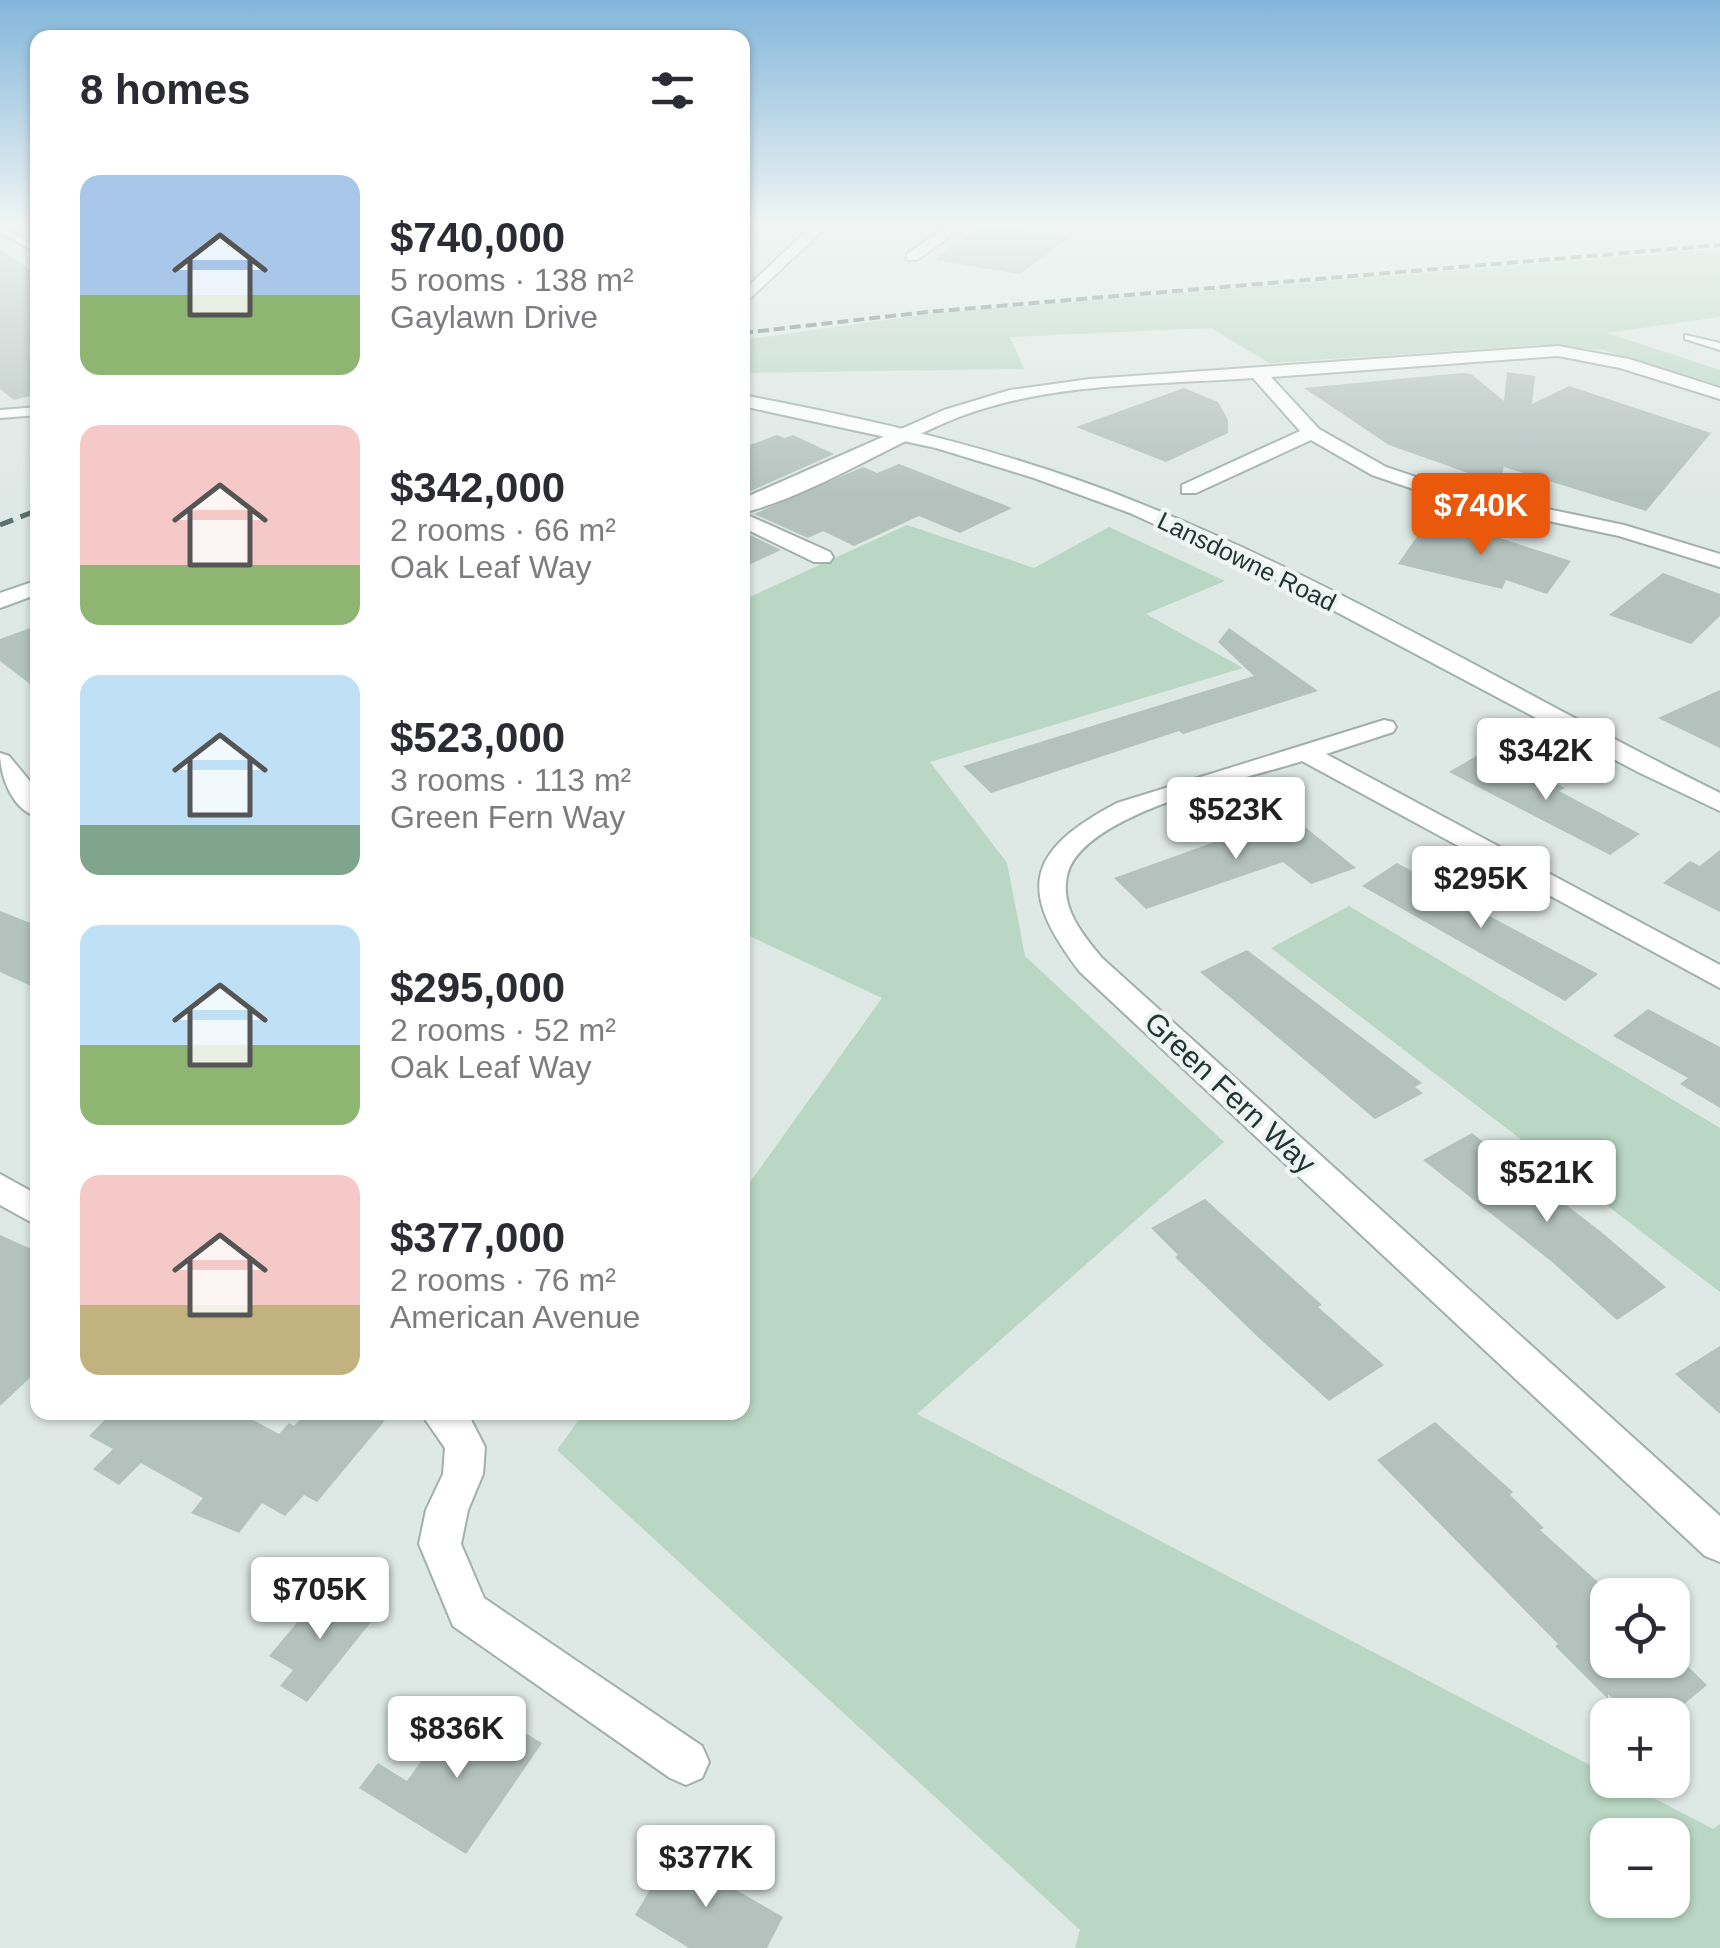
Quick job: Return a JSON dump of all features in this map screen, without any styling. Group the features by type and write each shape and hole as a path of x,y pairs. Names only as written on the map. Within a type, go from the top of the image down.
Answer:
{"street":[{"path":"1529,352 1720,413"},
{"path":"750,503 979,403 1045,388 1529,352 1601,358 1720,394"},
{"path":"1256,372 1312,434 1355,460 1413,484 1624,531 1720,561"},
{"name":"Lansdowne Road","path":"750,402 907,434 1074,484 1225,546 1552,720 1720,803"},
{"path":"1190,489 1312,434"},
{"path":"750,523 822,558"},
{"path":"0,601 30,589"},
{"name":"Green Fern Way","path":"1384,727 1126,809 1096,823 1058,858 1052,881 1053,909 1064,935 1105,979 1720,1542"},
{"path":"1304,752 1720,978"},
{"path":"0,761 30,800"},
{"path":"0,806 30,804"},
{"path":"0,1187 30,1208"},
{"path":"449,1420 465,1447 464,1474 447,1510 440,1544 468,1612 686,1762"}],"lane":[{"path":"1688,337 1720,347"},
{"path":"0,414 30,412"}],"green space":[{"path":"908,317 1720,317 1607,333 1720,370 1720,387 1603,350 1540,345 1269,363 1211,328 1010,337 1024,369 750,373 750,339"},
{"path":"907,525 1034,568 1109,527 1225,581 1146,614 1243,668 930,762 1007,863 1025,956 1224,1142 917,1414 1590,1765 1590,1798 1654,1798 1713,1829 1720,1824 1720,1948 1075,1948 1080,1930 557,1450 579,1420 750,1420 750,1182 882,998 750,936 750,597"},
{"path":"1349,906 1720,1128 1720,1292 1271,948"}],"building":[{"path":"0,317 30,317 30,396 14,400 0,389"},
{"path":"1507,372 1535,376 1532,404 1569,386 1711,433 1646,511 1504,467 1499,484 1389,445 1304,388 1462,373 1471,374 1504,401"},
{"path":"1184,388 1218,402 1228,420 1228,433 1166,462 1076,427"},
{"path":"777,435 793,435 834,454 750,491 750,445"},
{"path":"899,464 1012,508 960,533 919,516 854,546 823,531 808,538 754,514 863,467 877,473"},
{"path":"1431,516 1571,561 1547,594 1506,580 1502,589 1398,564"},
{"path":"750,535 781,550 750,564"},
{"path":"1663,573 1720,594 1720,616 1691,644 1609,615"},
{"path":"30,628 30,684 0,661 0,639"},
{"path":"1229,628 1318,691 1183,734 1179,731 991,793 963,766 1254,676 1218,642"},
{"path":"1720,690 1720,748 1658,718"},
{"path":"1478,755 1503,768 1513,762 1565,788 1559,791 1640,834 1610,855 1449,772"},
{"path":"1290,815 1356,868 1311,884 1283,862 1146,909 1114,878"},
{"path":"1720,850 1720,912 1663,883 1690,861 1700,866"},
{"path":"1397,863 1598,974 1565,1001 1362,886"},
{"path":"0,911 30,923 30,985 0,972"},
{"path":"1247,950 1422,1083 1415,1087 1423,1093 1375,1119 1200,972"},
{"path":"1648,1009 1720,1047 1720,1108 1680,1084 1688,1078 1613,1036"},
{"path":"1472,1133 1666,1287 1617,1320 1551,1261 1423,1160"},
{"path":"1205,1199 1384,1365 1329,1401 1261,1340 1175,1257 1178,1255 1151,1228"},
{"path":"0,1235 30,1248 30,1378 0,1406"},
{"path":"1720,1346 1720,1414 1675,1374"},
{"path":"104,1420 253,1420 279,1434 289,1423 294,1426 300,1420 385,1420 317,1502 304,1495 285,1516 262,1503 239,1533 191,1513 203,1498 141,1463 119,1485 93,1469 113,1449 89,1436"},
{"path":"1435,1422 1513,1492 1510,1495 1544,1528 1540,1530 1594,1578 1590,1578 1590,1678 1690,1678 1690,1669 1707,1685 1690,1699 1612,1698 1608,1694 1607,1698 1377,1460"},
{"path":"326,1588 375,1617 307,1702 280,1686 293,1670 269,1656"},
{"path":"497,1717 542,1743 466,1854 359,1788 378,1763 407,1781 450,1721 482,1739"},
{"path":"672,1853 783,1917 767,1948 689,1948 635,1915"}],"railway":[{"path":"750,332 884,317"},
{"path":"0,525 30,513"}]}
